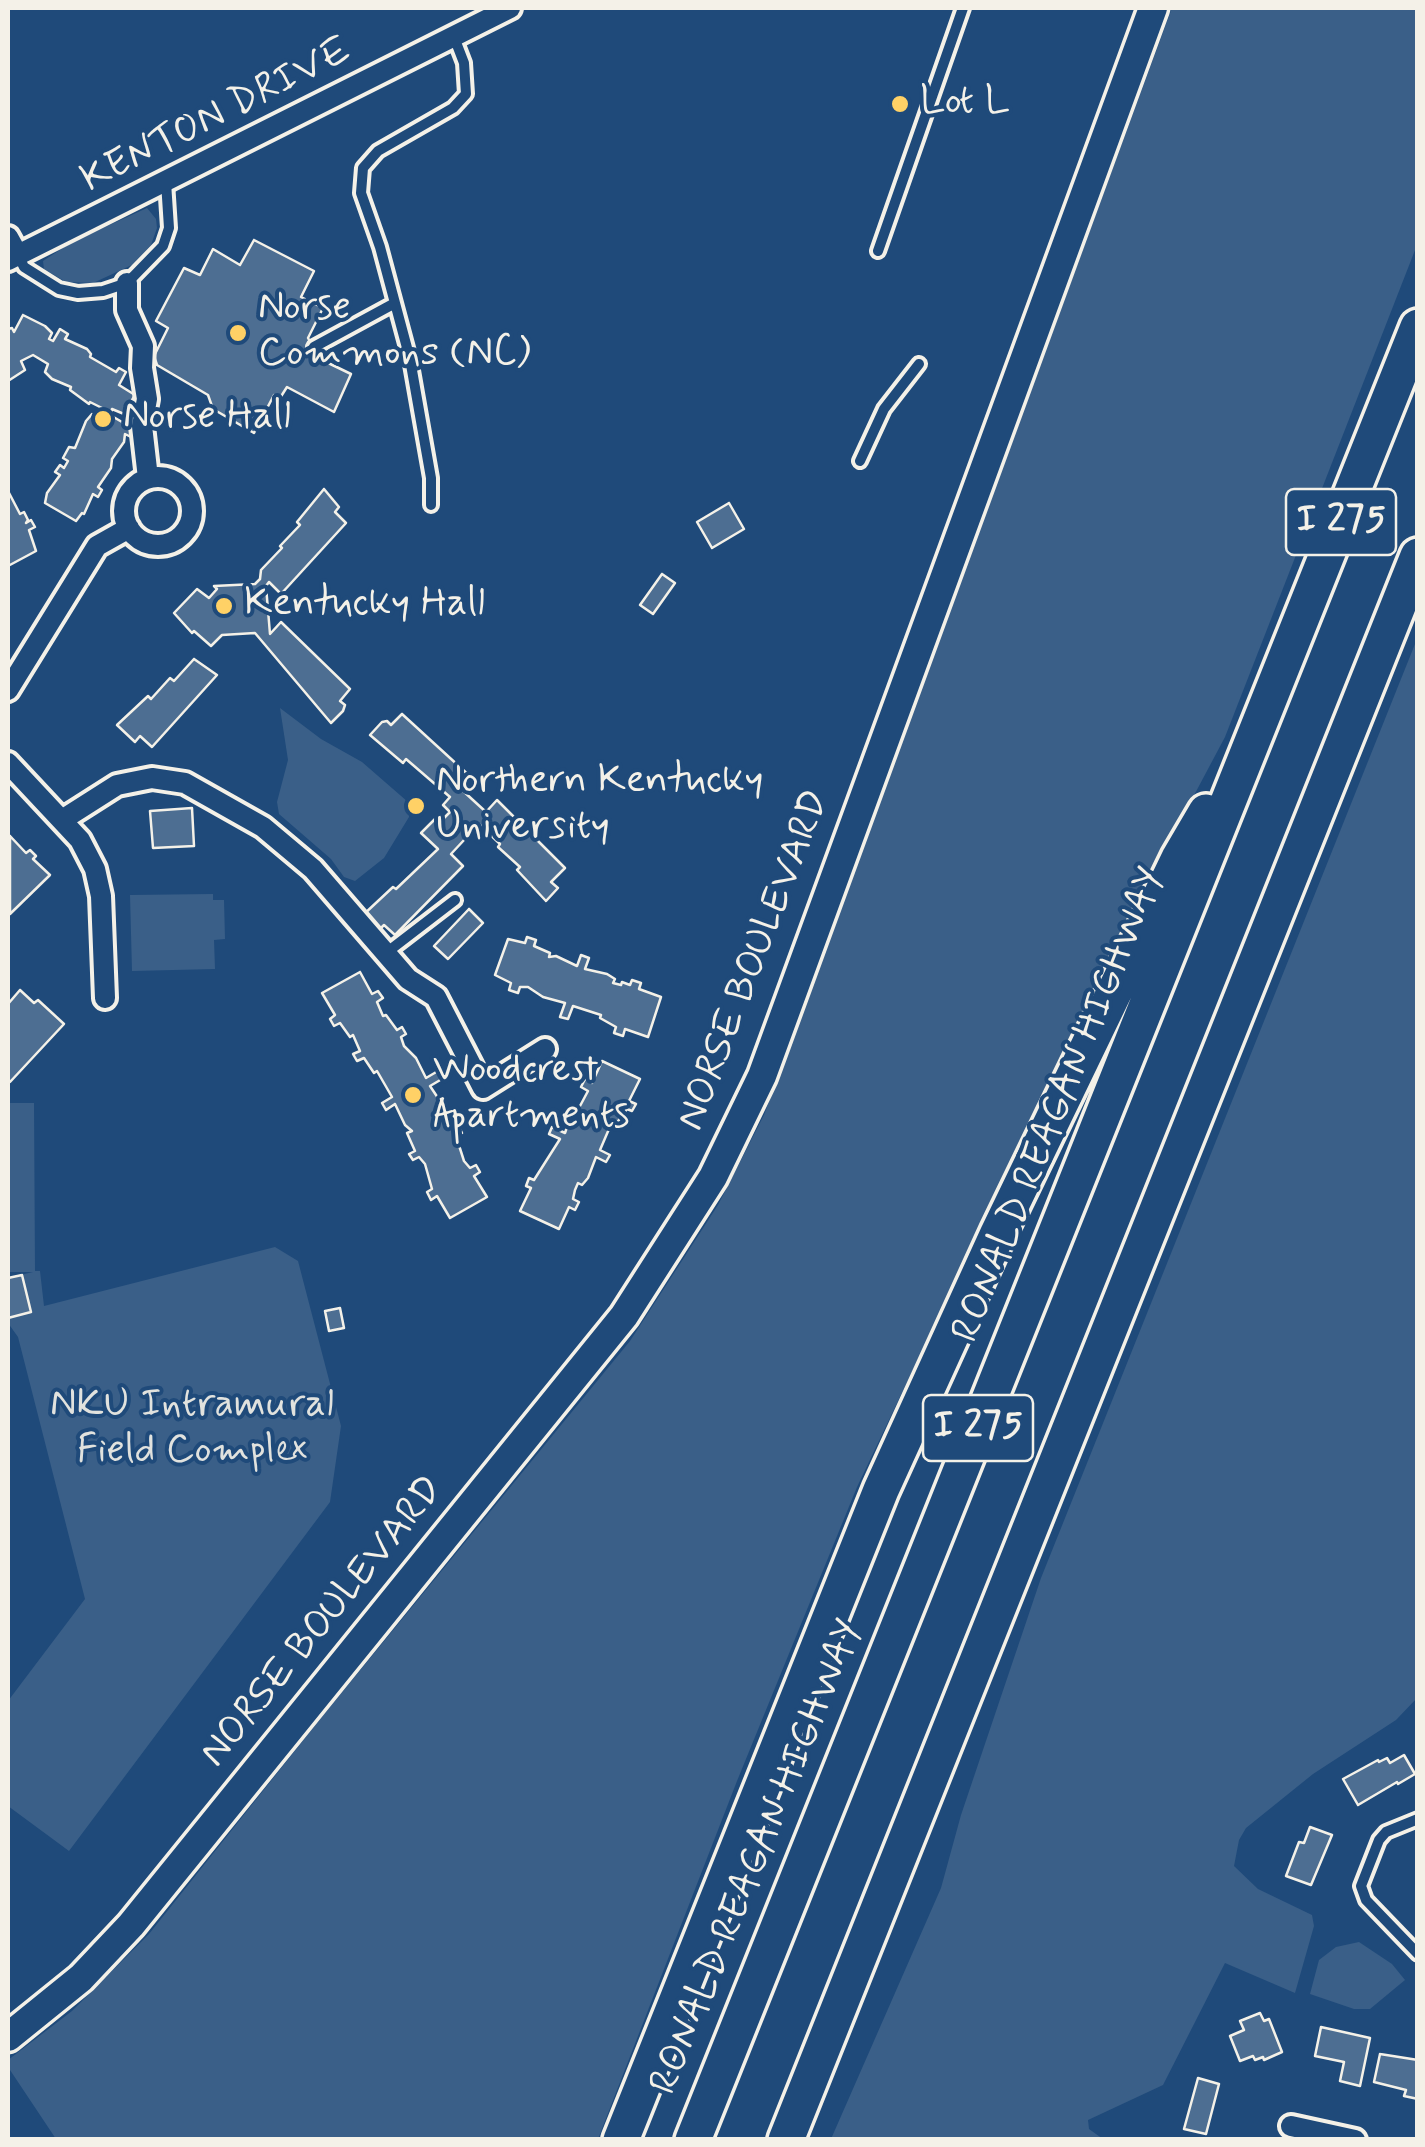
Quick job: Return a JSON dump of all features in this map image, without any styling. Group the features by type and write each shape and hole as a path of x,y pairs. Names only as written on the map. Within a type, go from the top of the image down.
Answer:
{"highway":[{"name":"RONALD REAGAN HIGHWAY","path":"693,2140 1418,327"},
{"name":"I 275","path":"786,2140 1418,556"},
{"path":"621,2140 813,1655 918,1406 1179,858 1263,716"}],"street":[{"name":"KENTON DRIVE","path":"11,251 166,182 510,8"},
{"name":"NORSE BOULEVARD","path":"8,2037 81,1978 150,1902 624,1316 713,1177 762,1076 1152,8"},
{"path":"127,283 127,310 143,346 146,399 142,426 148,478"},
{"path":"148,478 169,479 186,491 192,511 190,522 177,539 156,545 145,543 129,528 125,519 126,499 139,483 148,478"},
{"path":"8,690 97,546 129,528"},
{"path":"8,764 80,840 95,870 101,896 105,998"},
{"path":"62,820 117,786 152,778 184,783 262,828 313,870 408,979 436,998 483,1088 545,1049"},
{"path":"1291,2126 1355,2140"}],"lane":[{"path":"878,251 963,8"},
{"path":"431,505 423,426 395,303 361,193 362,168 378,151 453,108 466,94 464,63 454,37"},
{"path":"11,251 24,267 59,289 78,293 103,291 127,283 162,246 169,228 166,182"},
{"path":"314,347 395,303"},
{"path":"860,461 884,409 919,364"},
{"path":"386,953 456,900"},
{"path":"1418,1819 1386,1832 1379,1840 1361,1886 1366,1900 1418,1954"}],"green space":[{"path":"1172,8 1417,8 1417,245 1225,737 1123,929 857,1487 598,2139 56,2139 8,2067 8,2060 72,2011 149,1934 630,1341 718,1205 764,1115"},
{"path":"147,208 156,219 157,228 151,245 132,265 93,283 66,282 44,269 43,261 72,242"},
{"path":"1417,639 1417,1698 1396,1720 1313,1774 1246,1828 1239,1840 1234,1866 1258,1889 1312,1915 1314,1926 1295,1993 1225,1963 1163,2085 1088,2120 1089,2129 1103,2139 831,2139 941,1888 961,1815 1041,1578"},
{"path":"280,708 321,739 362,762 408,802 409,817 384,858 355,881 344,877 331,859 279,814 277,802 288,760"},
{"path":"213,894 213,900 224,900 225,939 214,940 215,969 132,971 130,895"},
{"name":"NKU Intramural Field Complex","path":"8,1103 34,1103 35,1271 40,1271 44,1306 275,1247 298,1261 341,1426 330,1502 69,1851 8,1806 8,1701 85,1599 18,1337 8,1323 8,1278 33,1272 8,1272"},
{"path":"1359,1942 1392,1964 1405,1980 1370,2009 1354,2009 1310,1994 1319,1960 1336,1947"}],"building":[{"name":"Norse Commons (NC)","path":"254,240 314,271 301,297 323,308 308,338 320,359 351,374 334,412 287,387 280,398 274,395 254,433 213,409 208,395 157,365 154,356 168,328 156,321 184,268 200,275 213,249 240,265"},
{"name":"Norse Hall","path":"23,315 45,326 52,333 49,339 53,341 60,329 68,334 65,339 87,349 90,357 116,372 119,368 126,372 119,385 135,395 124,414 112,409 110,415 134,429 131,437 125,434 98,487 102,490 98,497 93,494 84,514 76,521 45,503 47,493 60,475 55,472 68,461 63,458 69,447 75,448 86,421 92,414 97,417 102,408 89,404 71,387 52,379 45,372 48,364 33,355 21,361 25,370 8,381 8,329 14,332"},
{"name":"Kentucky Hall","path":"324,489 339,507 335,512 346,523 281,594 269,582 266,586 270,634 281,622 350,689 340,701 345,705 343,711 331,723 255,633 222,635 211,646 174,613 197,589 209,598 217,589 214,586 255,584 261,570 300,525 297,522"},
{"name":"Norse Hall","path":"8,491 20,514 24,512 26,523 31,520 35,527 29,530 36,551 8,566"},
{"path":"729,503 744,529 712,548 697,522"},
{"path":"662,574 675,583 653,614 640,605"},
{"path":"194,659 217,675 152,747 140,736 135,742 117,725 148,696 151,699 170,678 174,681"},
{"path":"402,714 473,779 462,790 486,812 497,800 565,868 551,882 558,888 546,901 479,824 451,854 463,866 395,935 384,925 374,928 362,916 438,849 421,833 435,819 442,820 450,812 443,805 450,797 406,759 403,763 370,735 382,722 391,725"},
{"path":"192,808 194,846 153,848 150,811"},
{"path":"10,836 26,853 30,850 36,856 33,859 50,875 10,914"},
{"path":"469,909 483,923 448,959 434,946"},
{"name":"Woodcrest Apartments","path":"527,937 536,940 534,946 550,953 549,957 556,956 577,966 581,955 589,958 585,969 607,974 615,979 613,983 621,985 630,985 632,980 641,983 639,989 661,997 648,1037 625,1029 623,1036 614,1033 616,1027 601,1015 573,1006 568,1019 560,1017 565,1003 543,997 528,987 520,987 518,993 509,990 511,983 495,975 508,939 525,943"},
{"name":"Woodcrest Apartments","path":"360,972 372,994 378,991 383,998 377,1002 383,1016 397,1030 402,1027 406,1034 401,1037 404,1046 416,1058 426,1078 438,1071 442,1079 430,1086 442,1104 446,1121 452,1129 458,1125 462,1133 456,1136 464,1161 470,1168 476,1165 480,1172 474,1176 487,1197 450,1218 437,1196 431,1200 427,1192 432,1189 425,1164 409,1154 415,1151 407,1133 412,1131 395,1104 386,1110 382,1103 392,1097 377,1071 374,1073 364,1058 357,1061 353,1054 360,1051 353,1035 350,1037 340,1023 334,1026 330,1019 335,1015 322,993"},
{"path":"20,990 34,1003 38,1000 64,1024 10,1082 8,1004"},
{"name":"Woodcrest Apartments","path":"602,1061 640,1079 629,1101 636,1104 616,1124 612,1122 600,1150 610,1155 606,1162 596,1157 588,1178 582,1185 578,1183 573,1199 579,1202 575,1210 569,1207 559,1229 520,1211 531,1188 526,1186 560,1139 549,1134 552,1127 565,1133 572,1112 588,1091 581,1087 585,1079 592,1083"},
{"path":"22,1275 31,1312 8,1318 8,1278"},
{"path":"340,1308 344,1328 329,1331 325,1311"},
{"path":"1404,1755 1415,1774 1358,1805 1343,1779 1378,1760 1387,1758 1390,1763"},
{"path":"1310,1827 1332,1835 1311,1885 1286,1876 1299,1842 1304,1843"},
{"path":"1260,2013 1264,2021 1269,2019 1282,2052 1264,2060 1255,2060 1253,2056 1240,2061 1230,2036 1244,2030 1240,2021"},
{"path":"1321,2027 1370,2038 1360,2086 1340,2081 1344,2062 1315,2056"},
{"path":"1380,2054 1418,2060 1418,2099 1404,2096 1406,2090 1374,2082"},
{"path":"1198,2078 1219,2084 1206,2134 1184,2129"}],"place":[{"name":"Lot L","path":"900,104"},
{"name":"Norse Commons (NC)","path":"238,333"},
{"name":"Norse Hall","path":"103,419"},
{"name":"Kentucky Hall","path":"224,606"},
{"name":"Northern Kentucky University","path":"416,806"},
{"name":"Woodcrest Apartments","path":"413,1095"}]}
